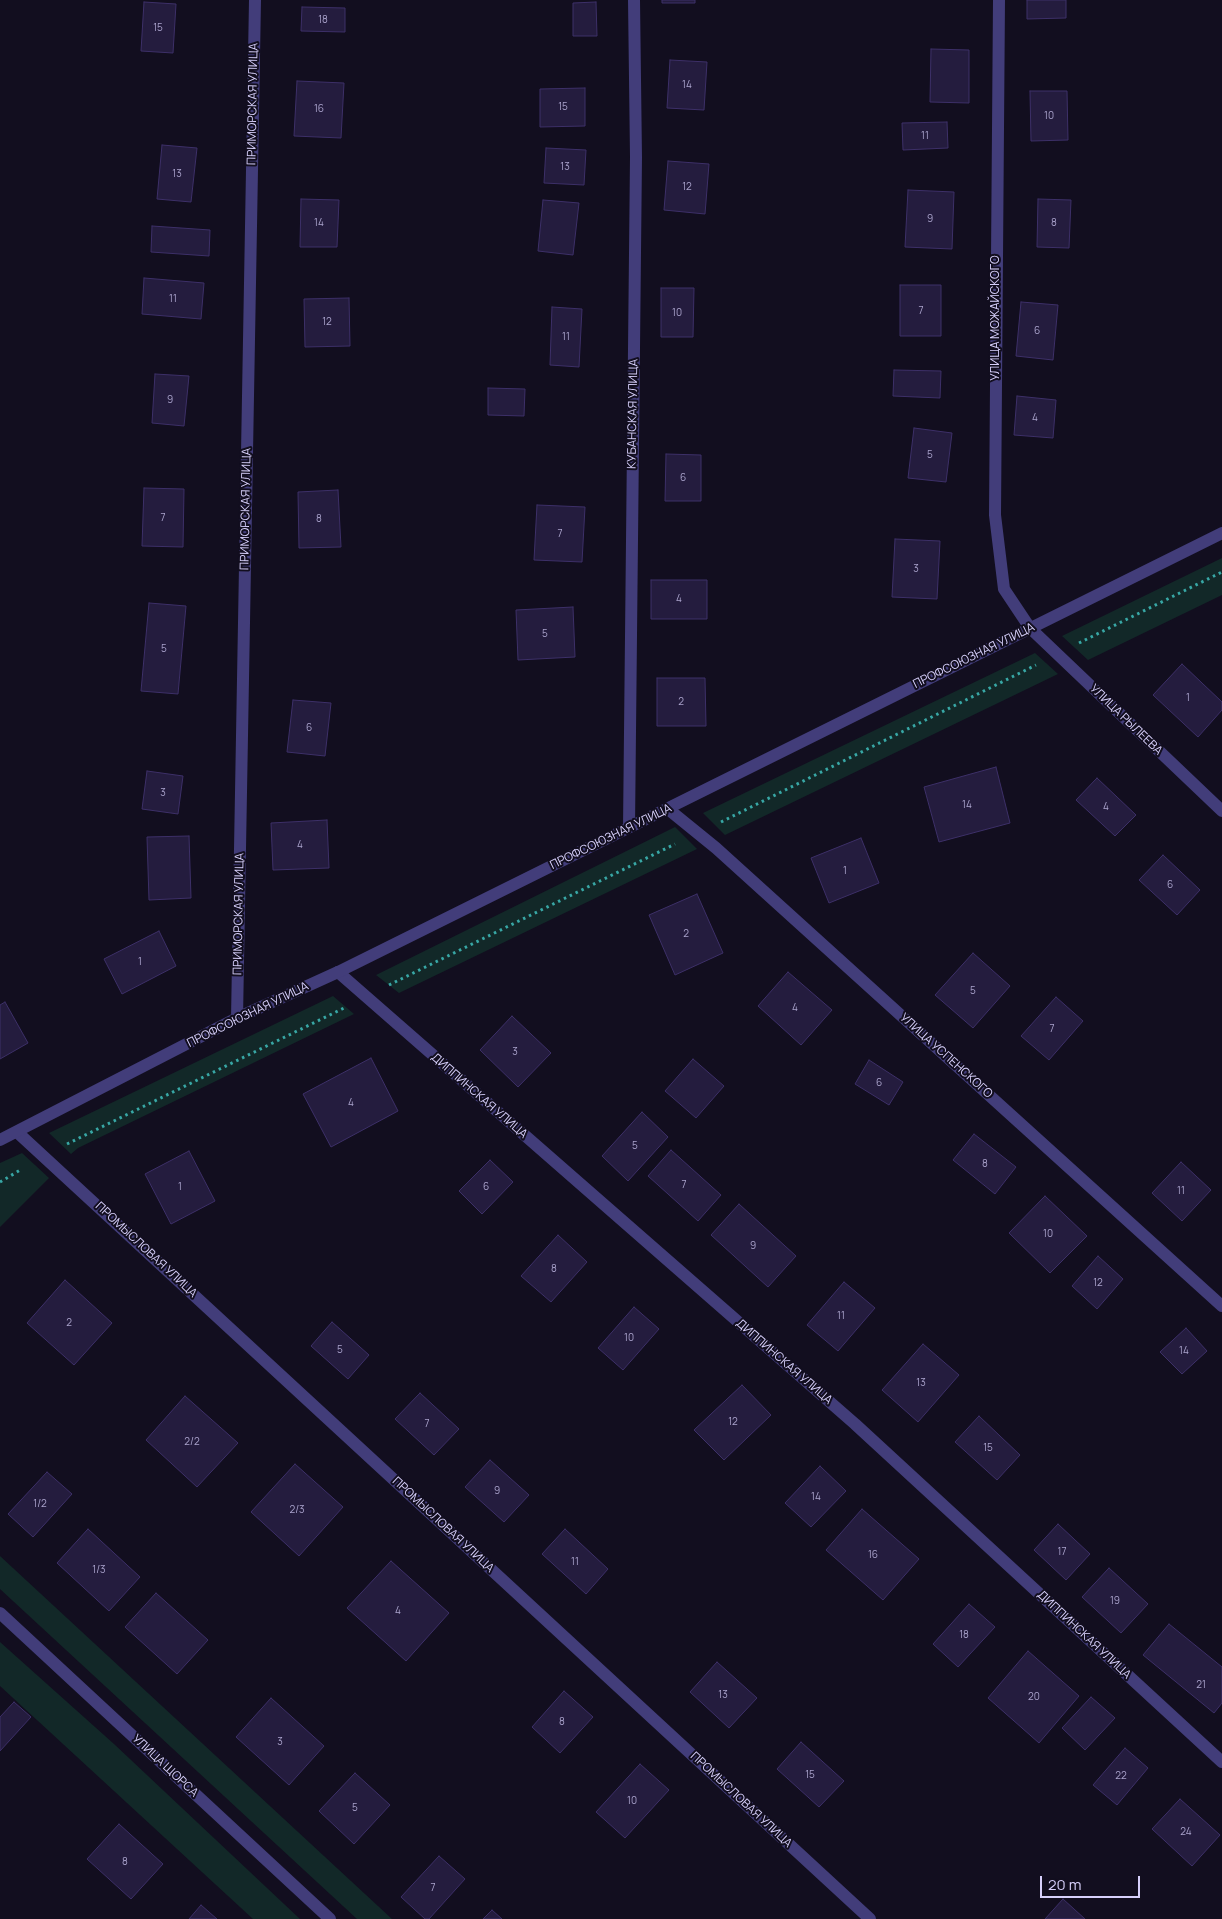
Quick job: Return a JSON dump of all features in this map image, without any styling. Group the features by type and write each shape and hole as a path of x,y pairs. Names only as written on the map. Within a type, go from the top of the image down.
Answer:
{"street":[{"name":"ПРИМОРСКАЯ УЛИЦА","path":"238,1018 255,0"},
{"name":"КУБАНСКАЯ УЛИЦА","path":"629,828 636,157 634,0"},
{"name":"УЛИЦА МОЖАЙСКОГО","path":"998,0 995,515 1004,589 1030,628"},
{"name":"ПРОФСОЮЗНАЯ УЛИЦА","path":"0,1140 238,1018 338,972 1222,533"},
{"name":"УЛИЦА РЫЛЕЕВА","path":"1030,628 1222,811"},
{"name":"УЛИЦА УСПЕНСКОГО","path":"668,808 1222,1306"},
{"name":"ДИППИНСКАЯ УЛИЦА","path":"338,972 855,1424 1222,1762"},
{"name":"ПРОМЫСЛОВАЯ УЛИЦА","path":"17,1132 870,1919"},
{"name":"УЛИЦА ЩОРСА","path":"0,1613 330,1919"}],"path":[{"path":"0,1182 70,1143 1222,572"}],"green space":[{"path":"1222,558 1222,595 1088,660 1062,636"},
{"path":"1035,653 1058,674 725,835 703,813"},
{"path":"675,827 697,849 399,993 376,975"},
{"path":"333,996 354,1014 78,1148 71,1154 49,1133"},
{"path":"22,1153 49,1178 0,1227 0,1163"},
{"path":"0,1556 392,1919 357,1919 0,1589"},
{"path":"0,1642 114,1744 300,1919 253,1919 0,1686"}],"building":[{"path":"662,0 695,0 695,3 662,3"},
{"path":"1027,0 1066,0 1066,18 1027,19"},
{"path":"144,2 176,4 173,53 141,51"},
{"path":"596,2 597,36 573,36 573,3"},
{"path":"302,7 345,8 345,32 301,31"},
{"path":"931,49 969,50 969,103 930,102"},
{"path":"670,60 707,62 704,110 667,108"},
{"path":"297,81 344,83 341,138 294,136"},
{"path":"585,88 585,126 540,127 540,89"},
{"path":"1030,91 1067,91 1068,140 1031,141"},
{"path":"947,122 948,148 903,150 902,123"},
{"path":"162,145 197,148 191,202 157,199"},
{"path":"546,148 586,150 584,185 544,183"},
{"path":"668,161 709,164 705,214 664,210"},
{"path":"908,190 954,192 952,249 905,247"},
{"path":"301,199 339,200 337,247 300,247"},
{"path":"1038,199 1071,200 1069,248 1037,247"},
{"path":"543,200 579,203 573,255 538,251"},
{"path":"152,226 210,230 209,256 151,252"},
{"path":"144,278 204,283 201,319 142,314"},
{"path":"900,285 941,285 941,336 900,336"},
{"path":"661,288 694,288 693,337 661,337"},
{"path":"349,298 350,346 305,347 304,299"},
{"path":"1021,302 1058,305 1053,360 1016,356"},
{"path":"552,307 582,309 579,367 550,365"},
{"path":"894,370 941,371 940,398 893,396"},
{"path":"155,374 189,376 184,426 152,423"},
{"path":"488,388 525,389 524,416 488,415"},
{"path":"1017,396 1056,400 1053,438 1014,435"},
{"path":"914,428 952,433 946,482 908,478"},
{"path":"666,454 701,455 701,501 665,501"},
{"path":"144,488 184,489 183,547 142,546"},
{"path":"338,490 341,547 299,548 298,492"},
{"path":"537,505 585,507 582,562 534,560"},
{"path":"895,539 940,541 937,599 892,597"},
{"path":"651,580 707,580 707,619 651,619"},
{"path":"149,603 186,606 178,694 141,691"},
{"path":"573,607 575,657 518,660 516,610"},
{"path":"1182,664 1222,702 1222,710 1198,737 1153,695"},
{"path":"657,678 705,678 706,726 657,726"},
{"path":"293,700 331,703 325,756 287,752"},
{"path":"996,767 1010,823 939,842 924,787"},
{"path":"147,771 183,776 178,814 142,809"},
{"path":"1097,778 1136,815 1115,836 1076,800"},
{"path":"327,820 329,868 273,870 271,823"},
{"path":"189,836 191,898 149,900 147,837"},
{"path":"861,838 879,883 829,903 811,858"},
{"path":"1163,855 1200,890 1177,915 1139,880"},
{"path":"697,894 723,953 675,975 649,915"},
{"path":"159,931 176,966 122,994 104,959"},
{"path":"973,953 1010,986 973,1028 935,995"},
{"path":"788,972 832,1010 801,1045 758,1006"},
{"path":"1056,997 1083,1021 1049,1060 1021,1036"},
{"path":"5,1002 28,1043 0,1059 0,1005"},
{"path":"512,1016 551,1053 518,1087 480,1050"},
{"path":"371,1058 398,1111 331,1147 303,1094"},
{"path":"693,1059 724,1086 696,1118 665,1091"},
{"path":"869,1060 903,1082 889,1105 855,1084"},
{"path":"642,1112 668,1137 628,1181 602,1156"},
{"path":"974,1134 1016,1167 995,1194 953,1160"},
{"path":"671,1150 721,1195 698,1221 648,1176"},
{"path":"189,1151 215,1201 171,1224 145,1174"},
{"path":"490,1160 513,1182 482,1214 459,1191"},
{"path":"1181,1162 1211,1190 1182,1221 1152,1193"},
{"path":"1045,1196 1087,1236 1050,1273 1009,1233"},
{"path":"739,1204 796,1256 768,1287 711,1235"},
{"path":"558,1235 587,1262 551,1302 521,1276"},
{"path":"1098,1256 1123,1279 1097,1309 1072,1286"},
{"path":"65,1280 112,1323 74,1365 27,1323"},
{"path":"844,1282 875,1308 838,1351 807,1325"},
{"path":"634,1307 659,1329 623,1370 598,1348"},
{"path":"332,1322 369,1355 348,1379 311,1346"},
{"path":"1186,1328 1207,1351 1182,1374 1160,1352"},
{"path":"923,1344 959,1375 918,1422 882,1390"},
{"path":"742,1385 771,1415 724,1460 694,1430"},
{"path":"420,1393 459,1429 434,1455 395,1419"},
{"path":"185,1396 238,1443 197,1487 146,1440"},
{"path":"979,1416 1020,1455 997,1480 955,1442"},
{"path":"490,1460 529,1495 504,1522 465,1487"},
{"path":"295,1464 343,1507 299,1556 251,1512"},
{"path":"820,1466 846,1491 811,1527 785,1503"},
{"path":"47,1472 72,1494 33,1537 8,1514"},
{"path":"862,1509 919,1559 883,1600 826,1550"},
{"path":"1058,1524 1090,1554 1066,1580 1034,1550"},
{"path":"88,1529 140,1577 109,1611 57,1563"},
{"path":"565,1529 608,1569 586,1594 542,1554"},
{"path":"391,1561 449,1613 406,1661 347,1608"},
{"path":"1109,1568 1148,1604 1121,1633 1082,1597"},
{"path":"156,1593 208,1640 177,1674 125,1627"},
{"path":"969,1604 995,1627 958,1667 933,1644"},
{"path":"1169,1624 1222,1667 1222,1703 1214,1713 1143,1655"},
{"path":"1028,1651 1079,1696 1039,1743 988,1698"},
{"path":"717,1662 757,1698 729,1728 690,1692"},
{"path":"564,1691 593,1717 560,1753 532,1727"},
{"path":"1091,1697 1115,1718 1085,1750 1062,1728"},
{"path":"271,1698 324,1746 289,1785 236,1737"},
{"path":"14,1702 31,1717 0,1751 0,1717"},
{"path":"801,1742 844,1781 819,1807 777,1769"},
{"path":"1125,1748 1148,1768 1117,1805 1093,1785"},
{"path":"640,1764 669,1790 625,1838 596,1812"},
{"path":"355,1773 390,1805 354,1844 319,1811"},
{"path":"1180,1799 1220,1835 1192,1866 1152,1829"},
{"path":"119,1824 163,1864 131,1899 87,1859"},
{"path":"439,1856 465,1879 429,1919 425,1919 401,1897"},
{"path":"1063,1899 1085,1919 1045,1919"},
{"path":"201,1905 217,1919 189,1919"},
{"path":"492,1910 502,1919 483,1919"}]}
